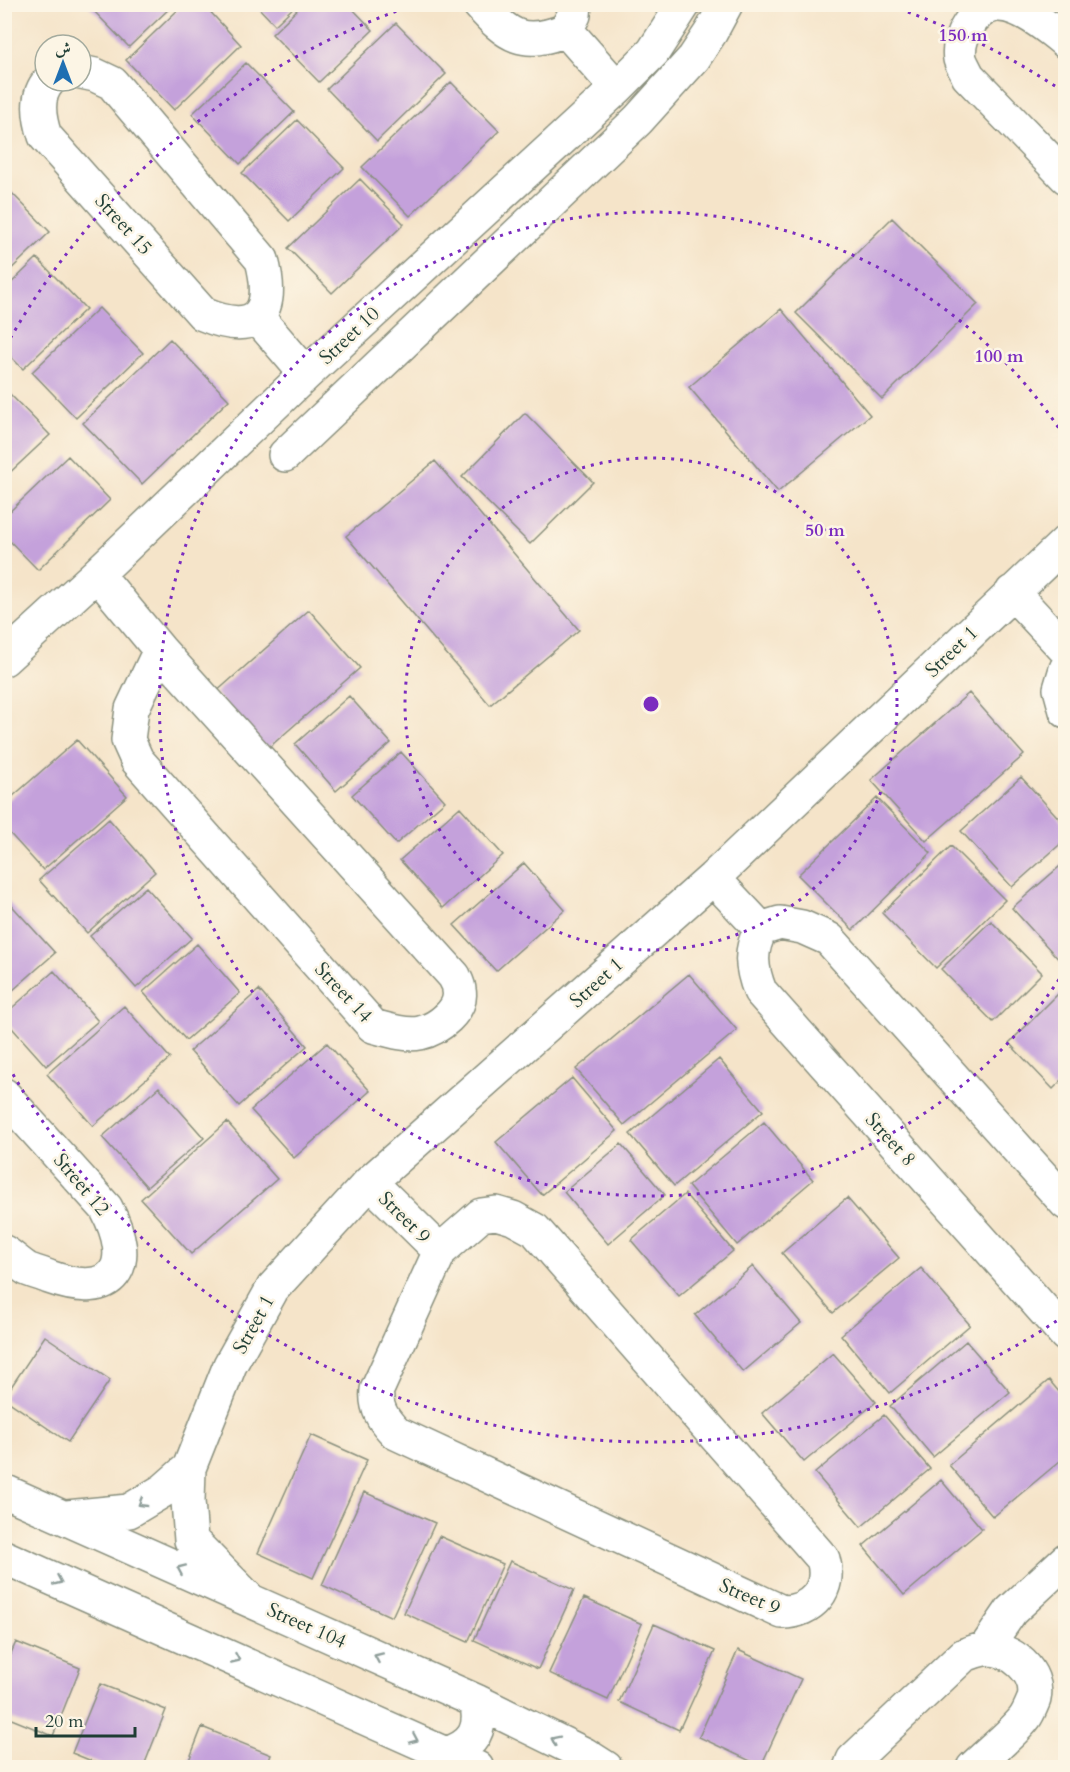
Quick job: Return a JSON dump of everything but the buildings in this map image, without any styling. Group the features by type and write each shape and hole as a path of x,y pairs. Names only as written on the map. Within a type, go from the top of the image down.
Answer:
{"street":[{"path":"479,4 500,28 527,38 547,38 571,17 617,88"},
{"name":"Street 10","path":"4,659 97,574 306,374 617,88 653,52 684,4"},
{"path":"285,455 638,120 694,58 726,4"},
{"path":"1065,42 1035,18 1018,9 997,5 984,11 959,14 960,59 968,76 1065,177"},
{"path":"93,75 112,83 262,260 267,278 267,295 258,318 306,374"},
{"name":"Street 15","path":"43,93 39,117 45,136 203,314 219,321 233,323 258,318"},
{"name":"Street 1","path":"250,1600 191,1540 188,1501 189,1468 230,1365 273,1288 370,1182 713,878 1065,542"},
{"name":"Street 14","path":"97,574 160,650 454,976 459,989 459,999 450,1016 436,1028 419,1033 394,1032 373,1026 137,760 128,740 132,709 160,650"},
{"path":"1012,592 1065,650"},
{"path":"1065,669 1060,689 1065,711"},
{"path":"713,878 761,929 780,923 802,927 829,939 1065,1203"},
{"name":"Street 8","path":"761,929 753,944 752,959 760,991 1065,1335"},
{"name":"Street 12","path":"4,1095 106,1208 120,1242 120,1264 111,1277 98,1285 81,1286 28,1269 4,1252"},
{"name":"Street 9","path":"370,1182 440,1251"},
{"name":"Street 9","path":"496,1213 504,1215 535,1230 823,1559 824,1582 814,1601 795,1612 782,1612 396,1433 380,1414 376,1401 377,1390 440,1251 481,1215 496,1213"},
{"name":"Street 1","path":"64,1517 129,1511 164,1490 189,1468"},
{"name":"Street 104","path":"4,1491 476,1701 606,1767"},
{"path":"4,1557 477,1767"},
{"path":"985,1649 1011,1611 1065,1560"},
{"path":"850,1767 853,1760 964,1655 985,1649 1002,1651 1018,1659 1028,1671 1033,1684 1034,1698 1025,1718 973,1767"},
{"path":"446,1754 474,1737 479,1714 476,1701"}]}
